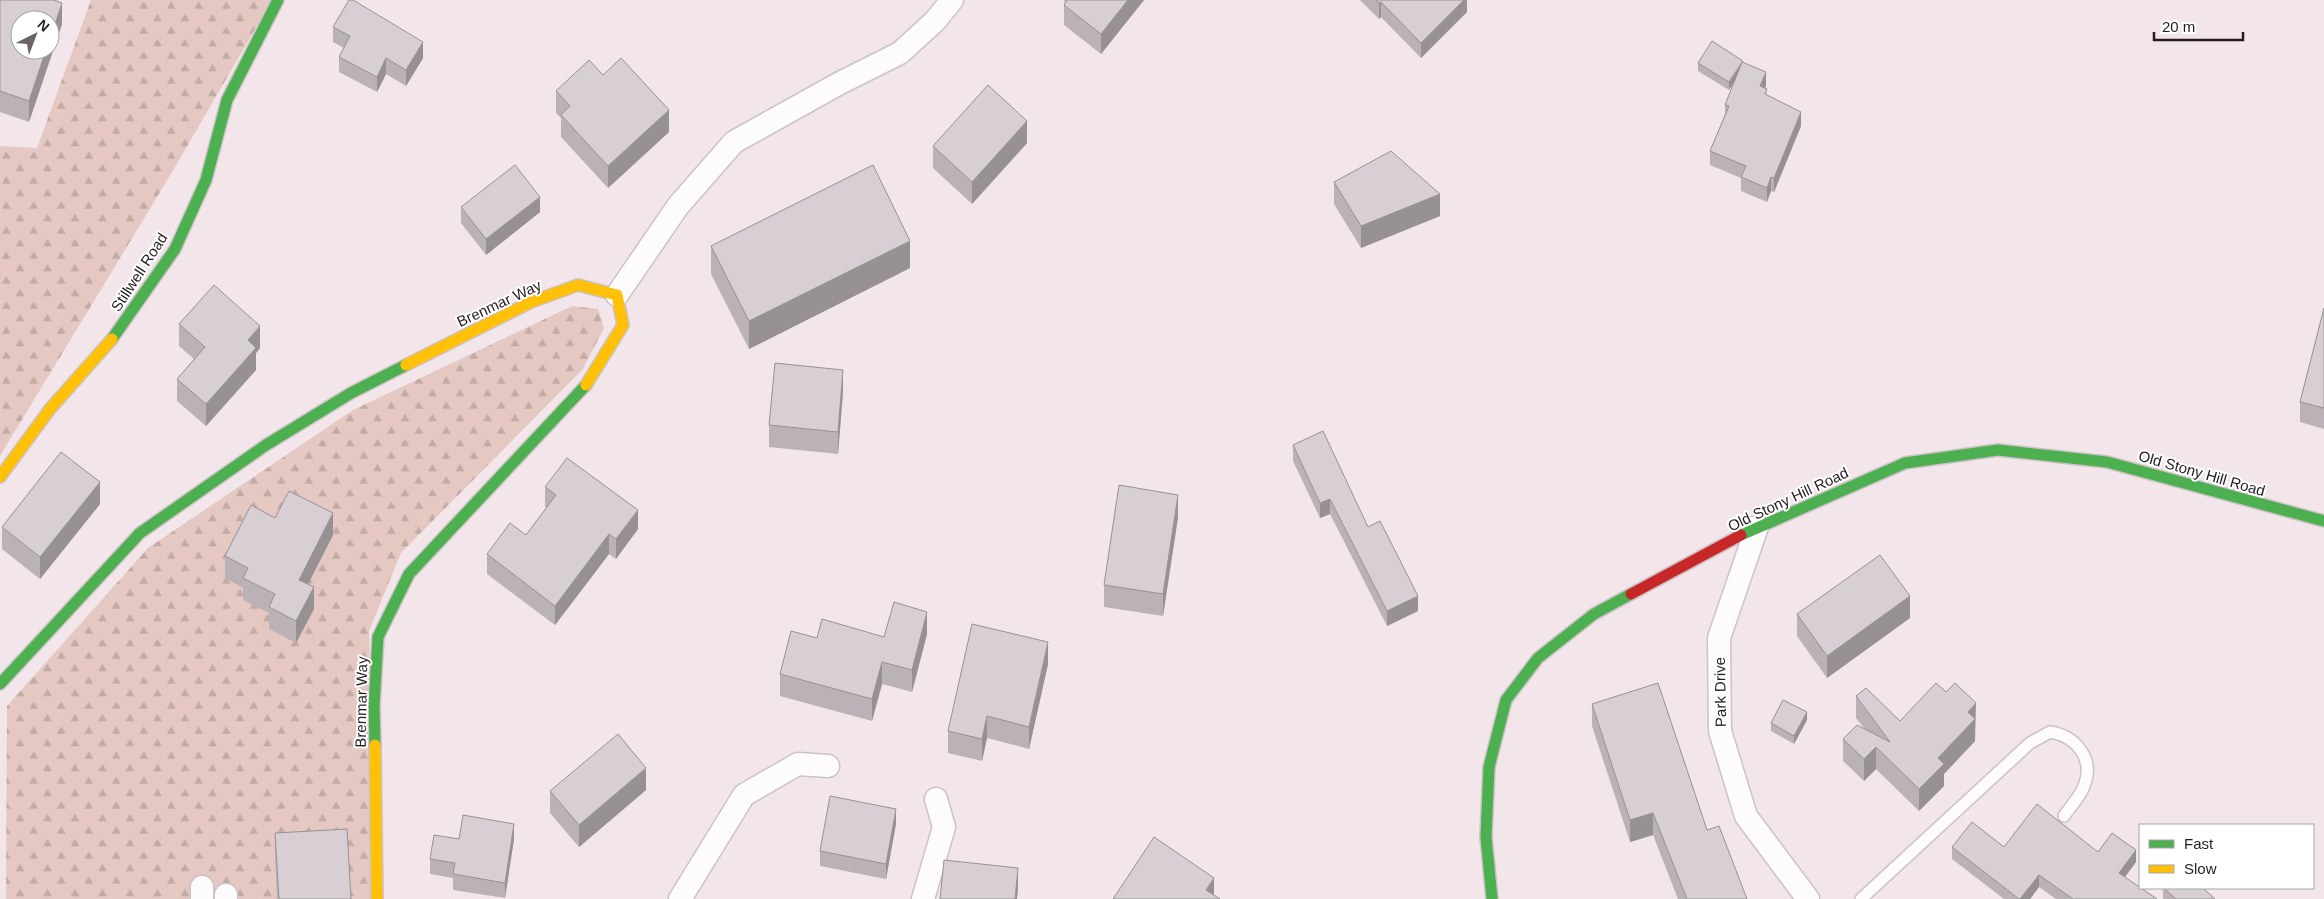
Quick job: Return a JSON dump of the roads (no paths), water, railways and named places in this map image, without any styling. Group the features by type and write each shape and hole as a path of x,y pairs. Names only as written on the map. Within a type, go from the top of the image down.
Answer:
{"street":[{"name":"Stillwell Road","path":"0,477 50,409 104,350 175,249 206,180 227,100 264,24 278,0"},
{"path":"617,295 678,206 734,142 840,83 900,54 936,22 952,0"},
{"name":"Brenmar Way","path":"0,684 140,533 266,445 351,393 531,302 578,286 617,295 623,325 591,378 409,574 378,637 374,706 377,899"},
{"name":"Old Stony Hill Road","path":"1492,899 1486,837 1489,767 1506,700 1538,658 1594,614 1757,527 1905,463 1998,450 2107,462 2268,508 2324,520"},
{"name":"Park Drive","path":"1757,527 1720,638 1720,731 1746,816 1808,899"},
{"path":"680,899 744,795 798,764 828,766"},
{"path":"923,899 944,827 936,799"}],"lane":[{"path":"1861,899 2030,743 2050,732 2064,734 2082,749 2088,768 2084,786 2064,816"}]}
